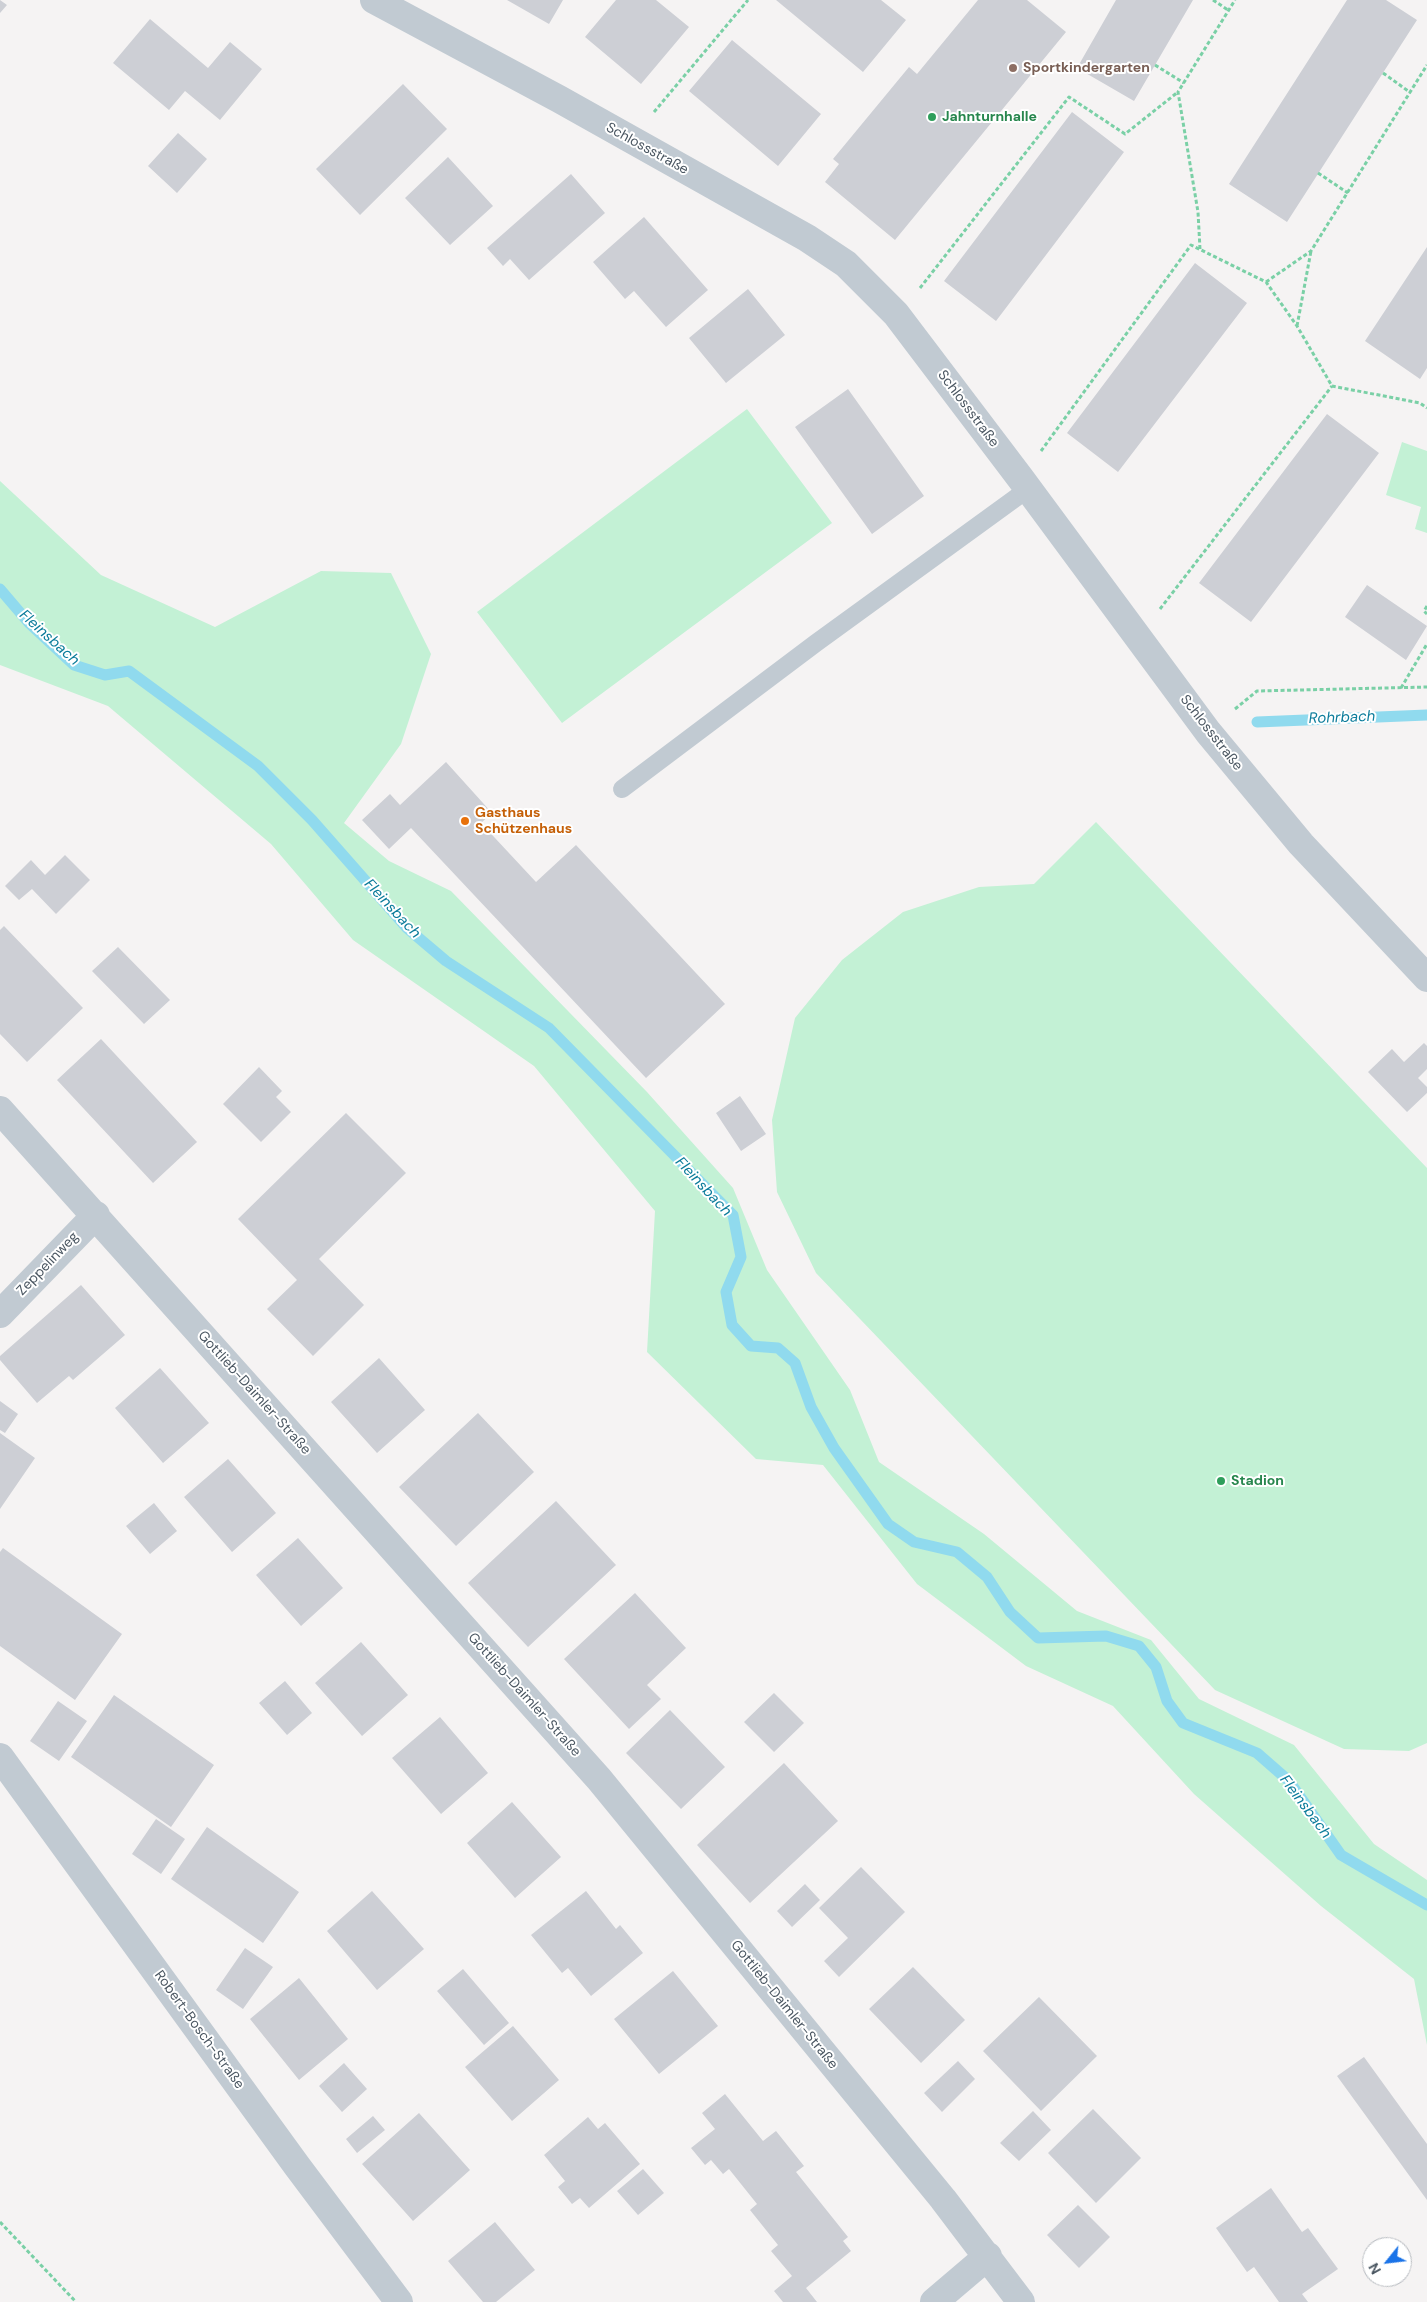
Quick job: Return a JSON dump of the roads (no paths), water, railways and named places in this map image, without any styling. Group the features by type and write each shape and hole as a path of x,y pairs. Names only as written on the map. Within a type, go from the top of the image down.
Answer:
{"street":[{"name":"Schlossstraße","path":"374,0 631,140 815,244 846,264 896,314 1208,732 1301,844 1427,978"},
{"name":"Gottlieb-Daimler-Straße","path":"0,1110 599,1779 943,2199 1021,2302"},
{"name":"Zeppelinweg","path":"0,1314 96,1215"},
{"name":"Robert-Bosch-Straße","path":"0,1757 399,2302"},
{"path":"934,2302 988,2256"}],"lane":[{"path":"622,789 1024,484"}],"waterway":[{"name":"Fleinsbach","path":"0,589 29,623 74,665 105,675 129,671 258,766 312,820 407,928 446,961 549,1028 733,1215 741,1257 726,1292 732,1325 751,1346 778,1348 795,1363 811,1407 834,1448 888,1524 914,1542 957,1552 987,1577 1010,1612 1038,1638 1106,1636 1139,1646 1156,1667 1167,1701 1183,1723 1257,1753 1289,1781 1341,1855 1427,1905"},
{"name":"Rohrbach","path":"1257,722 1427,715"}],"place":[{"name":"Sportkindergarten","path":"1013,68"},
{"name":"Jahnturnhalle","path":"932,117"},
{"name":"Gasthaus Schützenhaus","path":"465,821"},
{"name":"Stadion","path":"1221,1481"}]}
